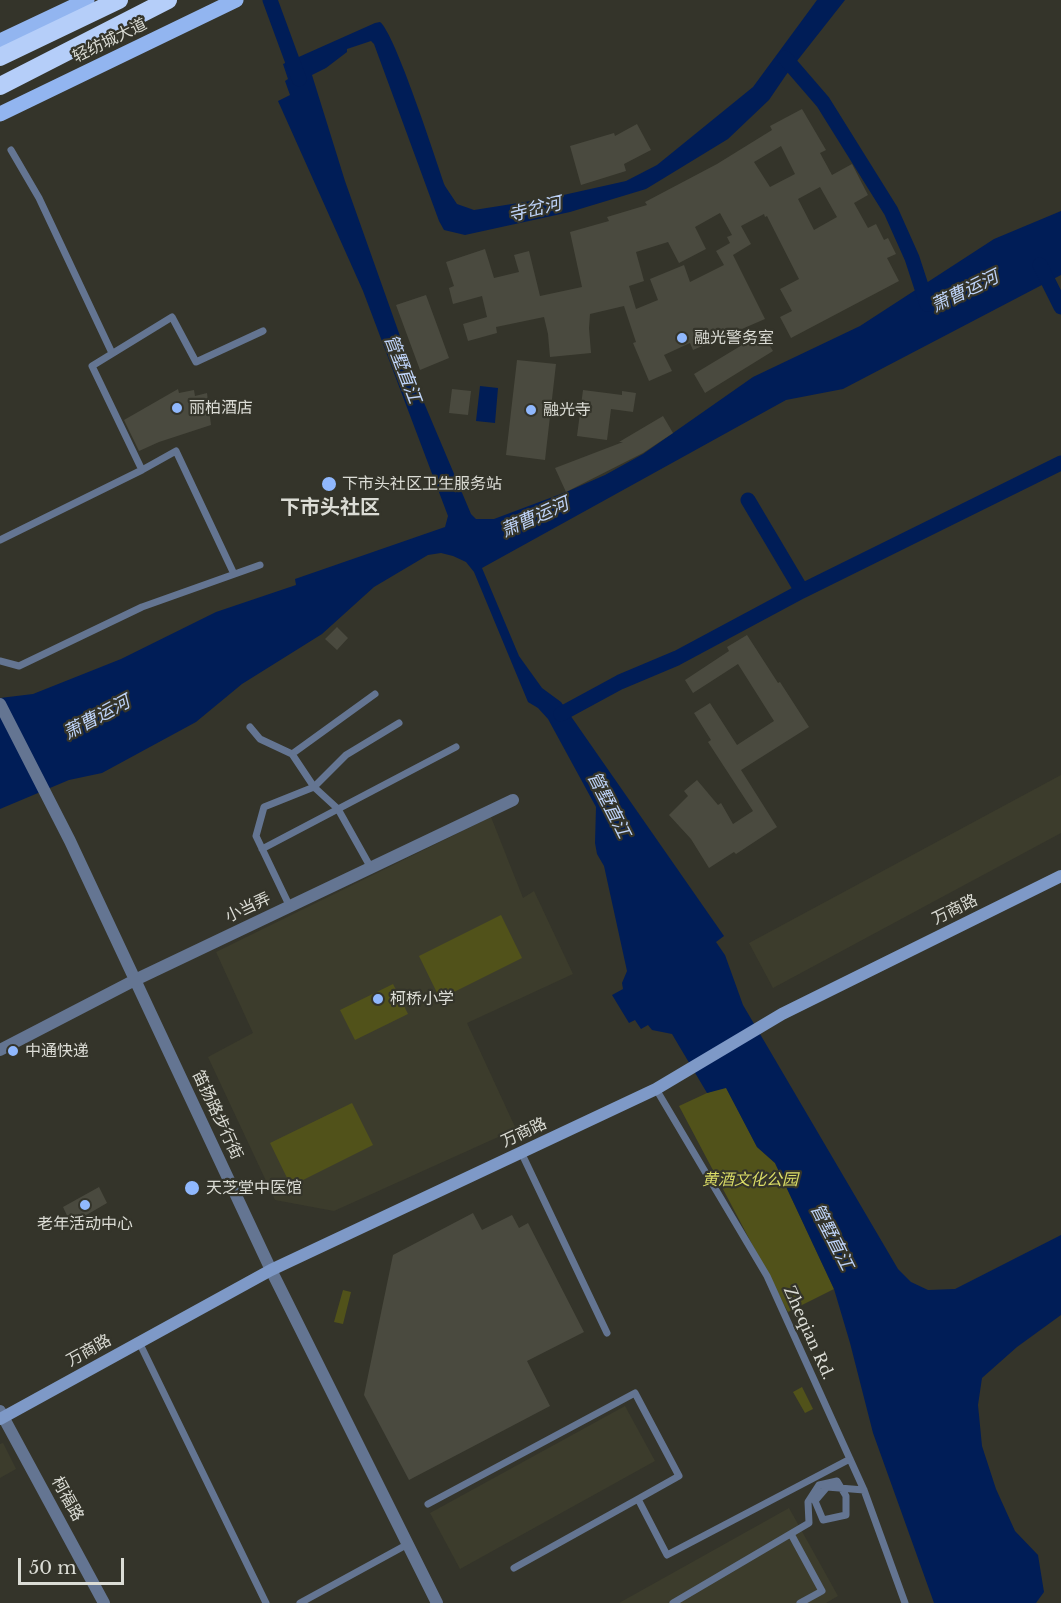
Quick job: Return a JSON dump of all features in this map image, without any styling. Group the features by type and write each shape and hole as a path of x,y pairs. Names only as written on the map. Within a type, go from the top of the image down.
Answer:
{"highway":[{"path":"0,57 119,0"},
{"path":"0,86 168,0"}],"main road":[{"path":"0,41 87,0"},
{"name":"轻纺城大道","path":"0,114 234,1"}],"street":[{"name":"笛扬路步行街","path":"0,704 70,841 271,1270 437,1603"},
{"name":"小当弄","path":"0,1050 135,980 513,800"},
{"name":"万商路","path":"1,1416 271,1270 656,1089 782,1014 1061,876"},
{"name":"柯福路","path":"1,1416 104,1603"}],"lane":[{"path":"11,150 39,198 112,353"},
{"path":"142,470 92,366 172,317 196,362 263,331"},
{"path":"0,540 176,452 234,574"},
{"path":"0,661 19,666 142,607 260,565"},
{"path":"292,753 375,693"},
{"path":"290,907 256,836 264,807 314,787 346,755 399,723"},
{"path":"250,727 260,739 292,753 314,787 338,809 371,868"},
{"path":"262,849 456,747"},
{"name":"Zheqian Rd.","path":"656,1089 767,1276 864,1490 905,1603"},
{"path":"521,1152 607,1333"},
{"path":"139,1342 267,1603"},
{"path":"429,1504 635,1393 679,1476 514,1568"},
{"path":"638,1499 667,1555 850,1459"},
{"path":"673,1603 686,1600 809,1523 808,1502 819,1485 837,1481 842,1488 846,1496 846,1515 823,1520 815,1501 827,1487 836,1488 845,1489 864,1490"},
{"path":"792,1534 822,1591 801,1603"},
{"path":"300,1603 408,1544"}],"shaded area":[{"path":"1061,775 1061,833 773,988 749,943"},
{"name":"柯桥小学","path":"491,817 523,898 534,891 573,974 467,1023 516,1129 334,1211 275,1200 208,1057 253,1033 216,952"},
{"path":"625,1406 655,1461 460,1569 430,1513"},
{"path":"3,1443 16,1469 0,1478 0,1444"},
{"path":"789,1508 838,1596 826,1603 619,1603"}],"green space":[{"path":"501,915 522,958 440,999 419,956"},
{"path":"393,984 408,1014 355,1040 340,1010"},
{"name":"黄酒文化公园","path":"726,1087 757,1147 775,1163 834,1289 788,1312 679,1106"},
{"path":"352,1103 373,1145 291,1186 270,1143"},
{"path":"343,1290 351,1292 343,1324 334,1322"},
{"path":"802,1387 813,1409 805,1413 793,1392"}],"water":[{"path":"817,0 845,0 769,100 728,139 646,189 570,212 465,235 444,230 439,221 374,44 371,41 347,49 347,52 326,68 312,75 345,181 422,398 471,514 476,519 494,519 605,475 643,454 753,377 860,326 994,239 1061,211 1061,275 843,389 786,400 482,568 519,656 542,688 561,702 724,936 716,942 725,955 743,1005 898,1269 911,1282 928,1290 955,1289 1061,1235 1061,1315 1017,1347 982,1378 978,1405 982,1446 996,1489 1015,1531 1038,1555 1044,1592 1036,1603 934,1603 873,1433 834,1289 775,1163 757,1147 726,1088 707,1093 672,1034 652,1030 648,1025 641,1029 635,1020 629,1023 612,995 623,989 622,983 627,971 604,866 597,854 596,807 548,719 538,708 528,702 474,572 466,562 441,553 428,555 374,587 322,634 242,684 196,722 102,773 69,780 0,809 0,698 33,694 121,659 216,612 296,585 295,579 445,527 448,516 363,291 278,101 290,95 283,64 380,22 387,31 405,72 445,186 457,204 474,210 550,198 626,181 657,165 753,87"},
{"path":"480,386 498,388 495,423 476,421"}],"building":[{"path":"802,109 826,150 820,153 832,175 852,164 868,195 854,203 868,228 876,224 884,240 888,238 896,254 887,258 899,281 791,338 780,317 792,311 780,289 799,279 764,214 741,226 751,244 733,255 765,319 693,350 690,343 664,355 672,371 649,381 633,343 636,342 624,306 590,314 591,353 550,357 544,317 496,327 497,333 468,341 463,324 487,317 482,296 453,304 449,288 454,286 446,262 485,249 494,278 519,272 514,255 529,251 540,296 582,287 570,232 609,221 607,217 647,205 645,202 717,164 772,130 770,126","holes":["781,146 795,174 770,187 754,162","820,187 837,217 814,230 798,199","720,213 732,235 727,237 730,243 716,251 724,265 690,282 684,265 650,279 658,300 636,309 629,286 644,281 636,252 668,242 679,263 706,249 695,227"]},
{"path":"637,124 651,150 624,164 626,171 581,185 570,146 614,133 615,136"},
{"path":"426,295 449,358 420,370 396,305"},
{"path":"762,333 773,351 705,393 694,374"},
{"name":"融光寺","path":"517,360 556,364 545,460 506,455"},
{"name":"丽柏酒店","path":"178,389 179,393 194,390 195,396 207,393 211,425 139,451 124,420"},
{"path":"452,389 471,391 468,415 449,413"},
{"path":"583,390 622,395 622,391 636,393 633,412 611,409 607,440 577,436"},
{"path":"663,416 673,433 643,453 566,492 555,468 623,442 619,442"},
{"path":"337,627 348,638 337,650 325,639"},
{"path":"747,635 809,727 741,770 777,827 736,854 734,852 709,868 691,839 669,815 688,796 684,791 697,780 718,805 721,803 733,824 753,811 708,742 711,740 694,713 710,703 737,745 774,721 738,664 693,693 685,680 729,651 727,647"},
{"name":"老年活动中心","path":"99,1187 107,1203 71,1224 63,1207"},
{"path":"473,1213 482,1230 512,1215 519,1228 528,1223 584,1332 527,1361 550,1406 409,1480 364,1395 393,1255"}],"waterway":[{"name":"管墅直江","path":"270,0 299,79"},
{"name":"萧曹运河","path":"785,58 823,102 891,211 912,258 927,304"},
{"path":"1040,265 1061,307"},
{"path":"561,714 620,682 677,658 802,591 1061,463"},
{"path":"748,500 802,591"}],"place":[{"name":"融光警务室","path":"682,338"},
{"name":"丽柏酒店","path":"177,408"},
{"name":"融光寺","path":"531,410"},
{"name":"下市头社区卫生服务站","path":"329,484"},
{"name":"柯桥小学","path":"378,999"},
{"name":"中通快递","path":"13,1051"},
{"name":"天芝堂中医馆","path":"192,1188"},
{"name":"老年活动中心","path":"85,1205"}],"district":[{"name":"下市头社区","path":"330,508"}],"water label":[{"name":"寺岔河","path":"535,210"}]}
